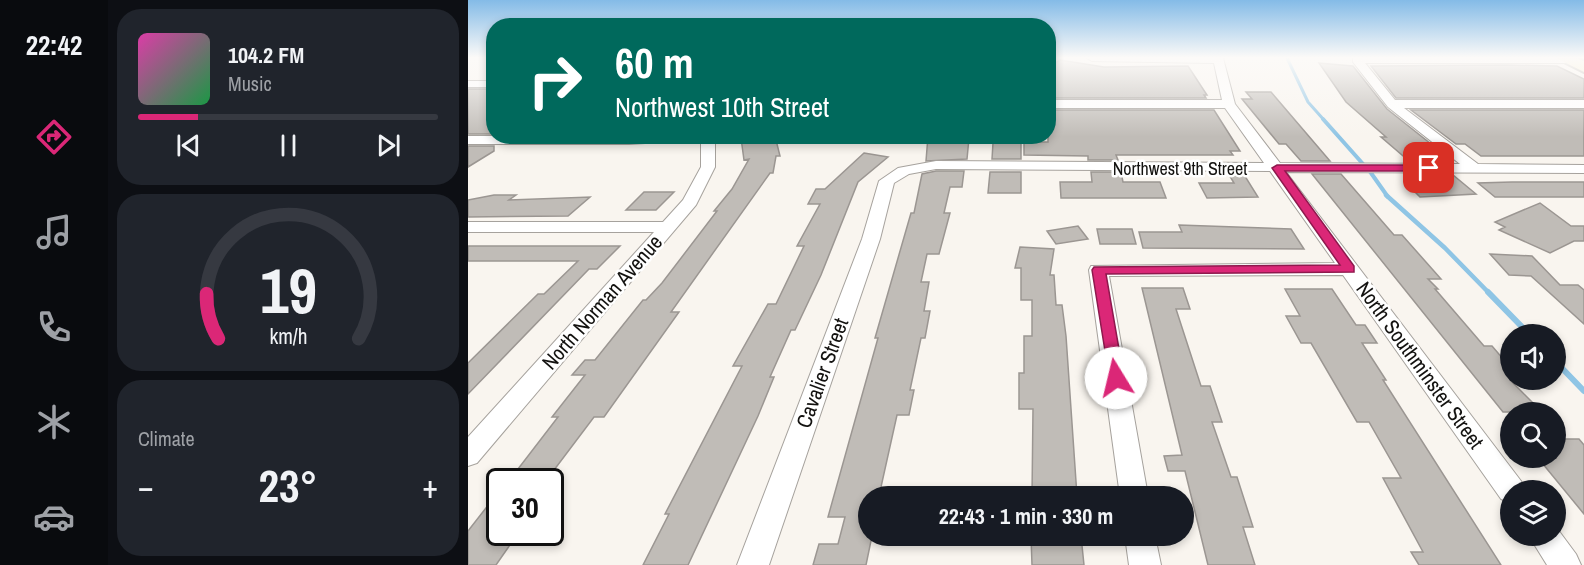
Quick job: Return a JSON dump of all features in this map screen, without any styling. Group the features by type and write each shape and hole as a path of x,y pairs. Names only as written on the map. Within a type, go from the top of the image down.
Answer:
{"street":[{"name":"North Southminster Street","path":"1224,84 1229,104 1504,480"},
{"path":"1376,84 1392,104 1474,168"},
{"path":"1056,104 1229,104"},
{"path":"1392,104 1584,104"},
{"path":"468,140 486,140"},
{"name":"North Norman Avenue","path":"468,455 690,202 703,181 708,167 708,144"},
{"name":"Northwest 9th Street","path":"887,181 902,172 936,165 1584,169"},
{"name":"Cavalier Street","path":"753,565 871,239 887,181"},
{"path":"468,227 668,227"},
{"path":"1132,486 1098,270 1350,269"},
{"path":"1142,546 1145,565"},
{"path":"1551,546 1565,565"}],"building":[{"path":"1056,84 1200,84 1207,95 1204,95 1206,98 1056,98"},
{"path":"1334,84 1368,84 1387,109 1431,144 1416,144 1437,162 1409,161 1346,102"},
{"path":"1385,84 1584,84 1584,98 1396,98"},
{"path":"468,89 486,89 486,134 468,134"},
{"path":"1246,92 1271,92 1330,161 1301,161 1286,144 1279,144 1242,99 1252,99"},
{"path":"1056,110 1214,110 1240,151 1230,151 1233,155 1116,155 1118,160 1088,160 1088,156 1024,155 1024,144 1056,144"},
{"path":"1411,110 1584,110 1584,156 1481,156 1465,144 1456,144"},
{"path":"742,144 777,144 780,156 776,156 773,173 770,173 671,312 679,312 604,417 594,417 556,468 519,468 558,417 552,417 585,375 572,375 585,360 595,360 643,300 646,300 662,283 717,211 714,211 732,189 749,159 744,160"},
{"path":"927,144 968,144 967,159 926,161"},
{"path":"993,144 1021,144 1021,159 992,159"},
{"path":"468,146 494,146 494,151 468,167"},
{"path":"864,153 888,157 858,182 821,275 795,330 791,330 770,377 774,377 758,416 688,565 643,565 669,514 665,514 742,366 733,366 768,304 776,304 804,246 797,246 820,204 808,204 816,189 825,189"},
{"path":"936,171 964,171 962,187 950,187 944,213 950,213 939,254 927,254 921,282 929,282 924,311 930,311 925,338 921,338 910,390 914,390 909,415 897,415 881,486 858,486 858,546 870,546 866,565 813,565 819,544 838,544 845,517 828,517 878,338 875,338 911,213 914,213 922,174"},
{"path":"990,172 1021,172 1021,193 988,193"},
{"path":"1091,172 1121,172 1123,182 1160,182 1166,198 1061,198 1060,182 1092,182"},
{"path":"1228,173 1243,173 1258,197 1207,198 1199,183 1234,183"},
{"path":"1312,174 1341,174 1394,235 1402,235 1441,279 1428,279 1484,346 1492,346 1500,355 1500,390 1520,390 1532,402 1500,402 1500,408"},
{"path":"1423,175 1453,175 1476,194 1420,197 1405,182 1432,182"},
{"path":"1584,182 1584,197 1495,197 1478,183"},
{"path":"644,192 674,192 656,210 626,210"},
{"path":"494,195 516,195 509,200 590,197 568,216 468,217 468,200"},
{"path":"1540,203 1571,226 1584,226 1584,241 1574,241 1550,253 1499,230 1505,227 1495,222"},
{"path":"1179,225 1291,229 1304,249 1143,248 1139,232 1182,232"},
{"path":"1078,226 1088,239 1056,244 1047,231"},
{"path":"1097,229 1132,229 1136,244 1100,244"},
{"path":"468,246 620,246 597,269 589,269 468,394 468,363 538,294 544,294 578,261 468,261"},
{"path":"1020,247 1054,249 1050,275 1054,275 1056,305 1062,305 1066,336 1076,486 1032,486 1033,409 1019,409 1019,373 1024,373 1024,336 1032,336 1032,300 1021,300 1021,268 1015,268"},
{"path":"1490,254 1532,256 1560,285 1578,285 1584,290 1584,324 1531,276 1509,275"},
{"path":"1142,288 1183,288 1190,309 1176,309 1201,386 1210,386 1222,422 1212,422 1231,477 1237,477 1253,527 1243,527 1255,565 1208,565 1194,508 1194,486 1189,486 1185,471 1168,471 1164,456 1182,455"},
{"path":"1285,289 1332,289 1356,325 1365,325 1377,343 1362,343 1386,380 1383,380 1501,565 1419,565 1411,552 1423,552 1383,478 1401,478 1369,422 1357,422 1311,343 1301,343 1286,316 1300,316"},
{"path":"1566,439 1579,439 1584,445 1584,514 1566,492 1566,480 1556,480 1546,468 1566,468"},
{"path":"486,508 486,546 509,546 496,565 468,565 468,531"},
{"path":"1031,546 1082,546 1084,565 1032,565"}],"waterway":[{"path":"1300,84 1308,102 1324,120"},
{"path":"1323,119 1371,173 1388,196"},
{"path":"1388,196 1445,248 1489,293"},
{"path":"1488,292 1519,324"},
{"path":"1566,372 1584,391"}],"route":[{"path":"1116,378 1098,270 1350,269 1277,168 1429,168"}]}
